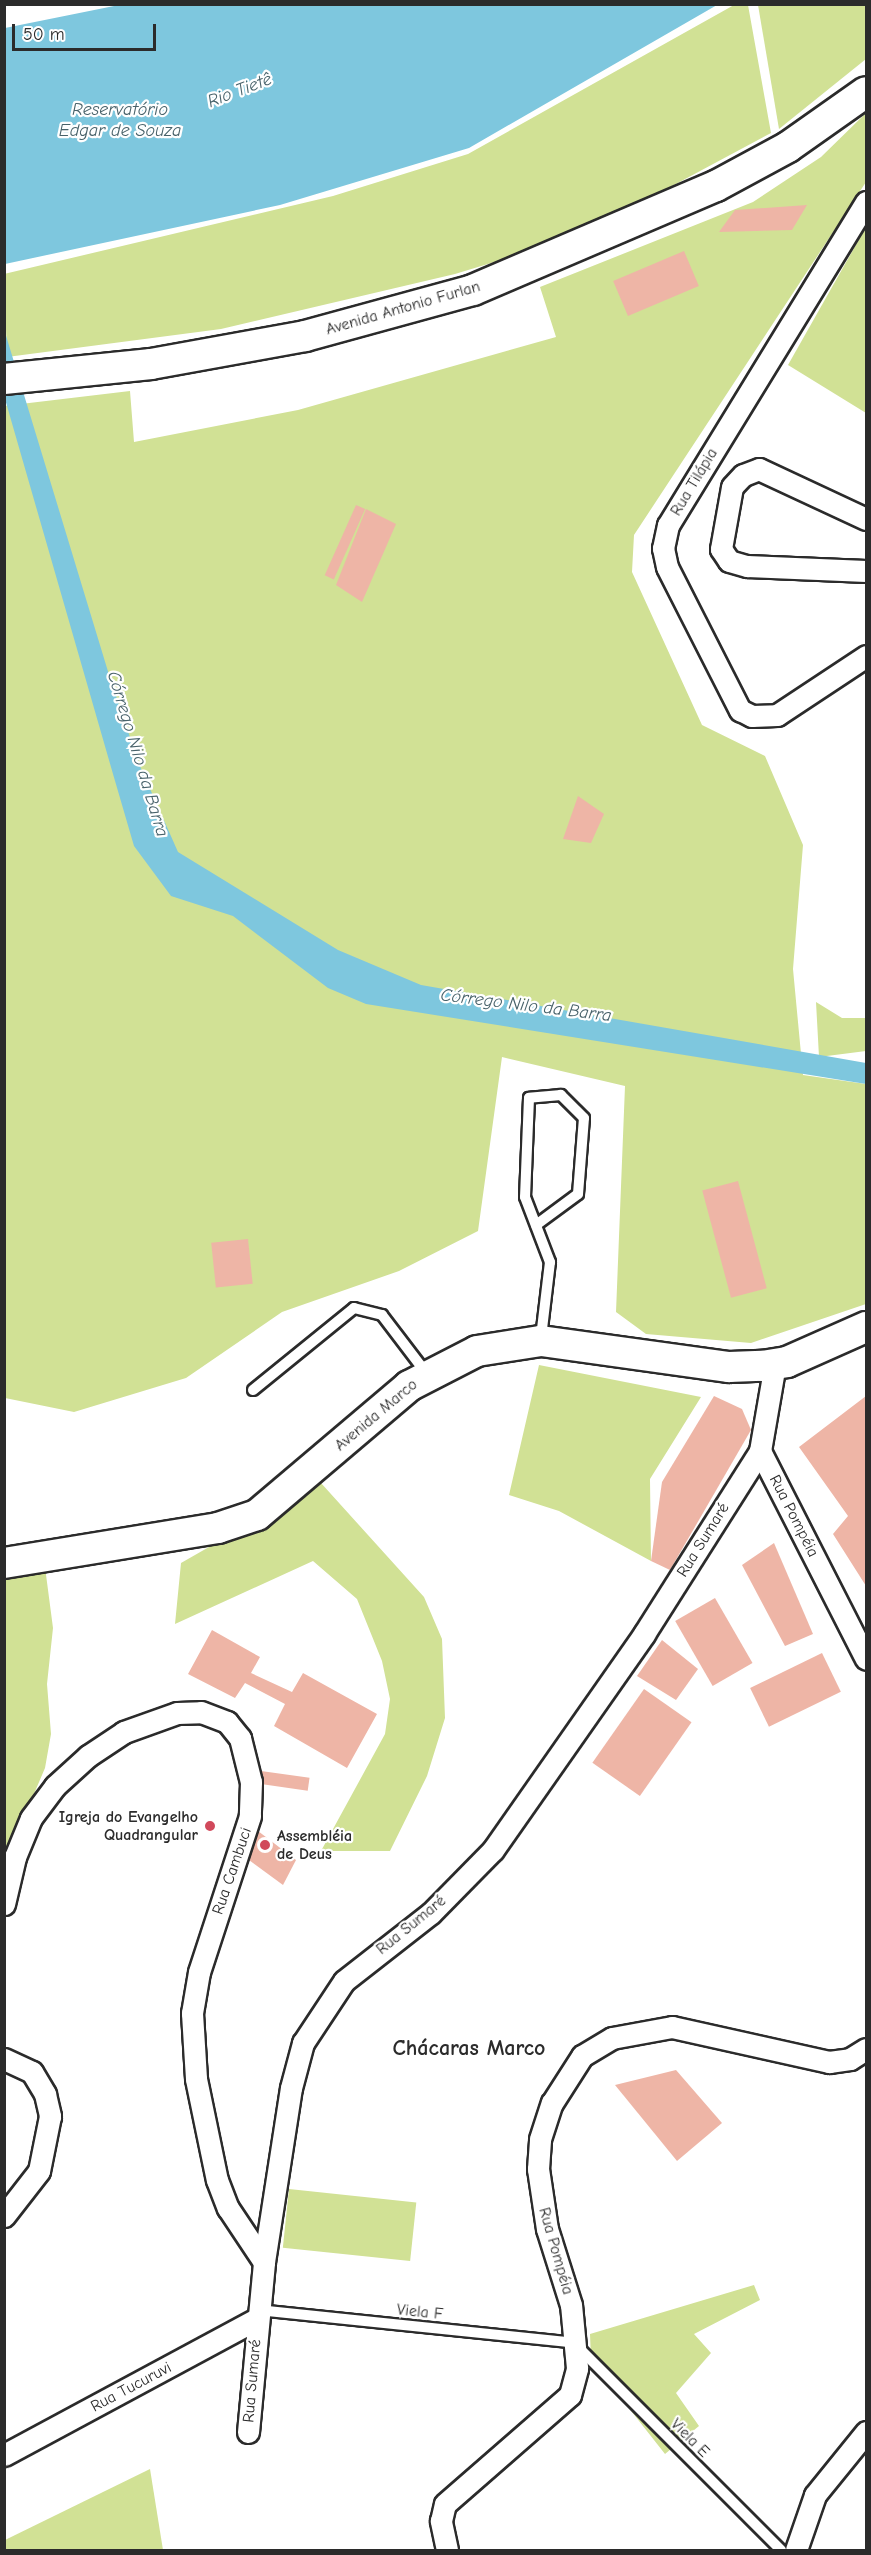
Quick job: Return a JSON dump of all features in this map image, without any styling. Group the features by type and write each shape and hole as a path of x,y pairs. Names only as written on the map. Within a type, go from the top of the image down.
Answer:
{"main road":[{"name":"Avenida Antonio Furlan","path":"4,379 151,364 305,336 473,290 716,186 788,147 867,92"},
{"name":"Avenida Marco","path":"4,1563 218,1528 257,1515 427,1374 477,1351 541,1341 729,1367 776,1364 867,1327"}],"street":[{"name":"Rua Tilápia","path":"867,202 677,508 663,548 667,567 740,710 752,716 777,715 867,656"},
{"path":"867,519 759,469 743,475 732,487 721,549 729,561 747,566 867,571"},
{"path":"760,1451 776,1364"},
{"name":"Rua Pompéia","path":"760,1451 867,1659"},
{"name":"Rua Sumaré","path":"248,2432 264,2262 296,2064 319,2016 344,1981 431,1913 493,1850 637,1644 760,1451"},
{"name":"Rua Cambuci","path":"4,1904 15,1857 31,1818 55,1786 88,1756 124,1732 177,1713 201,1712 227,1722 240,1738 251,1782 250,1816 199,1972 192,2013 196,2079 217,2180 228,2208 264,2262"},
{"name":"Rua Pompéia","path":"447,2550 441,2521 445,2504 570,2395 578,2345 572,2305 547,2229 538,2169 540,2139 552,2103 582,2056 612,2038 672,2027 829,2062 850,2058 867,2049"},
{"path":"4,2059 32,2073 45,2094 50,2116 39,2171 4,2216"},
{"name":"Rua Tucuruvi","path":"4,2455 258,2314"},
{"path":"796,2550 814,2495 867,2432"}],"lane":[{"path":"536,1225 578,1194 584,1118 561,1095 529,1098 525,1197 550,1262 541,1341"},
{"path":"253,1390 354,1308 382,1315 427,1374"},
{"name":"Viela F","path":"258,2314 578,2345"},
{"name":"Viela E","path":"578,2345 781,2550"}],"green space":[{"path":"734,5 748,5 771,133 631,208 527,252 455,274 221,329 7,357 4,274 333,196 468,154"},
{"path":"758,5 866,5 866,59 779,129"},
{"path":"866,113 866,182 634,535 632,572 702,725 765,756 803,845 793,969 803,1075 866,1084 866,1304 751,1343 646,1334 616,1312 625,1086 502,1057 478,1231 399,1271 282,1312 186,1378 74,1412 5,1398 4,406 130,391 134,442 298,410 556,337 540,287 753,202 821,157"},
{"path":"866,227 866,413 788,365"},
{"path":"816,1002 842,1018 866,1018 866,1051 819,1057"},
{"path":"539,1365 701,1397 650,1479 651,1561 559,1511 509,1495"},
{"path":"321,1483 424,1597 442,1639 445,1718 427,1776 390,1851 321,1851 385,1734 390,1699 382,1661 357,1599 313,1561 175,1624 181,1563"},
{"path":"45,1567 53,1628 47,1684 51,1734 45,1768 5,1862 5,1574"},
{"path":"289,2189 416,2202 410,2261 283,2248"},
{"path":"754,2285 760,2300 694,2334 711,2353 676,2393 699,2426 665,2454 591,2360 590,2334"},
{"path":"150,2469 163,2550 5,2550 5,2540"}],"water":[{"name":"Reservatório Edgar de Souza","path":"119,5 717,5 469,148 280,205 5,264 5,28"},
{"name":"Córrego Nilo da Barra","path":"4,329 110,678 139,764 178,852 338,950 421,985 866,1063 866,1084 366,1004 328,988 233,916 171,896 134,846 5,399"}],"building":[{"path":"807,205 792,230 719,232 735,210"},
{"path":"684,251 699,286 628,316 613,281"},
{"path":"356,505 365,509 334,579 325,575"},
{"path":"366,509 396,524 362,602 336,585"},
{"path":"578,796 604,814 591,843 563,839"},
{"path":"738,1181 767,1288 731,1298 702,1191"},
{"path":"248,1239 253,1284 216,1288 211,1243"},
{"path":"714,1396 742,1409 751,1430 670,1570 651,1561 662,1482"},
{"path":"866,1396 866,1586 833,1534 848,1516 799,1447"},
{"path":"774,1543 813,1634 785,1646 742,1565"},
{"path":"715,1598 753,1663 713,1686 675,1621"},
{"path":"212,1630 260,1657 251,1673 292,1692 303,1673 377,1714 347,1768 274,1726 285,1704 245,1683 235,1698 188,1674"},
{"path":"662,1640 698,1669 676,1700 637,1676"},
{"path":"822,1653 841,1692 769,1727 750,1688"},
{"path":"644,1689 692,1722 640,1796 592,1763"},
{"path":"261,1771 310,1778 308,1791 259,1784"},
{"name":"Assembléia de Deus","path":"258,1831 296,1860 283,1885 249,1860"},
{"path":"676,2070 722,2123 677,2161 615,2085"}],"place":[{"name":"Igreja do Evangelho Quadrangular","path":"210,1826"},
{"name":"Assembléia de Deus","path":"265,1845"}],"district":[{"name":"Chácaras Marco","path":"469,2049"}],"water label":[{"name":"Rio Tietê","path":"240,91"}]}
